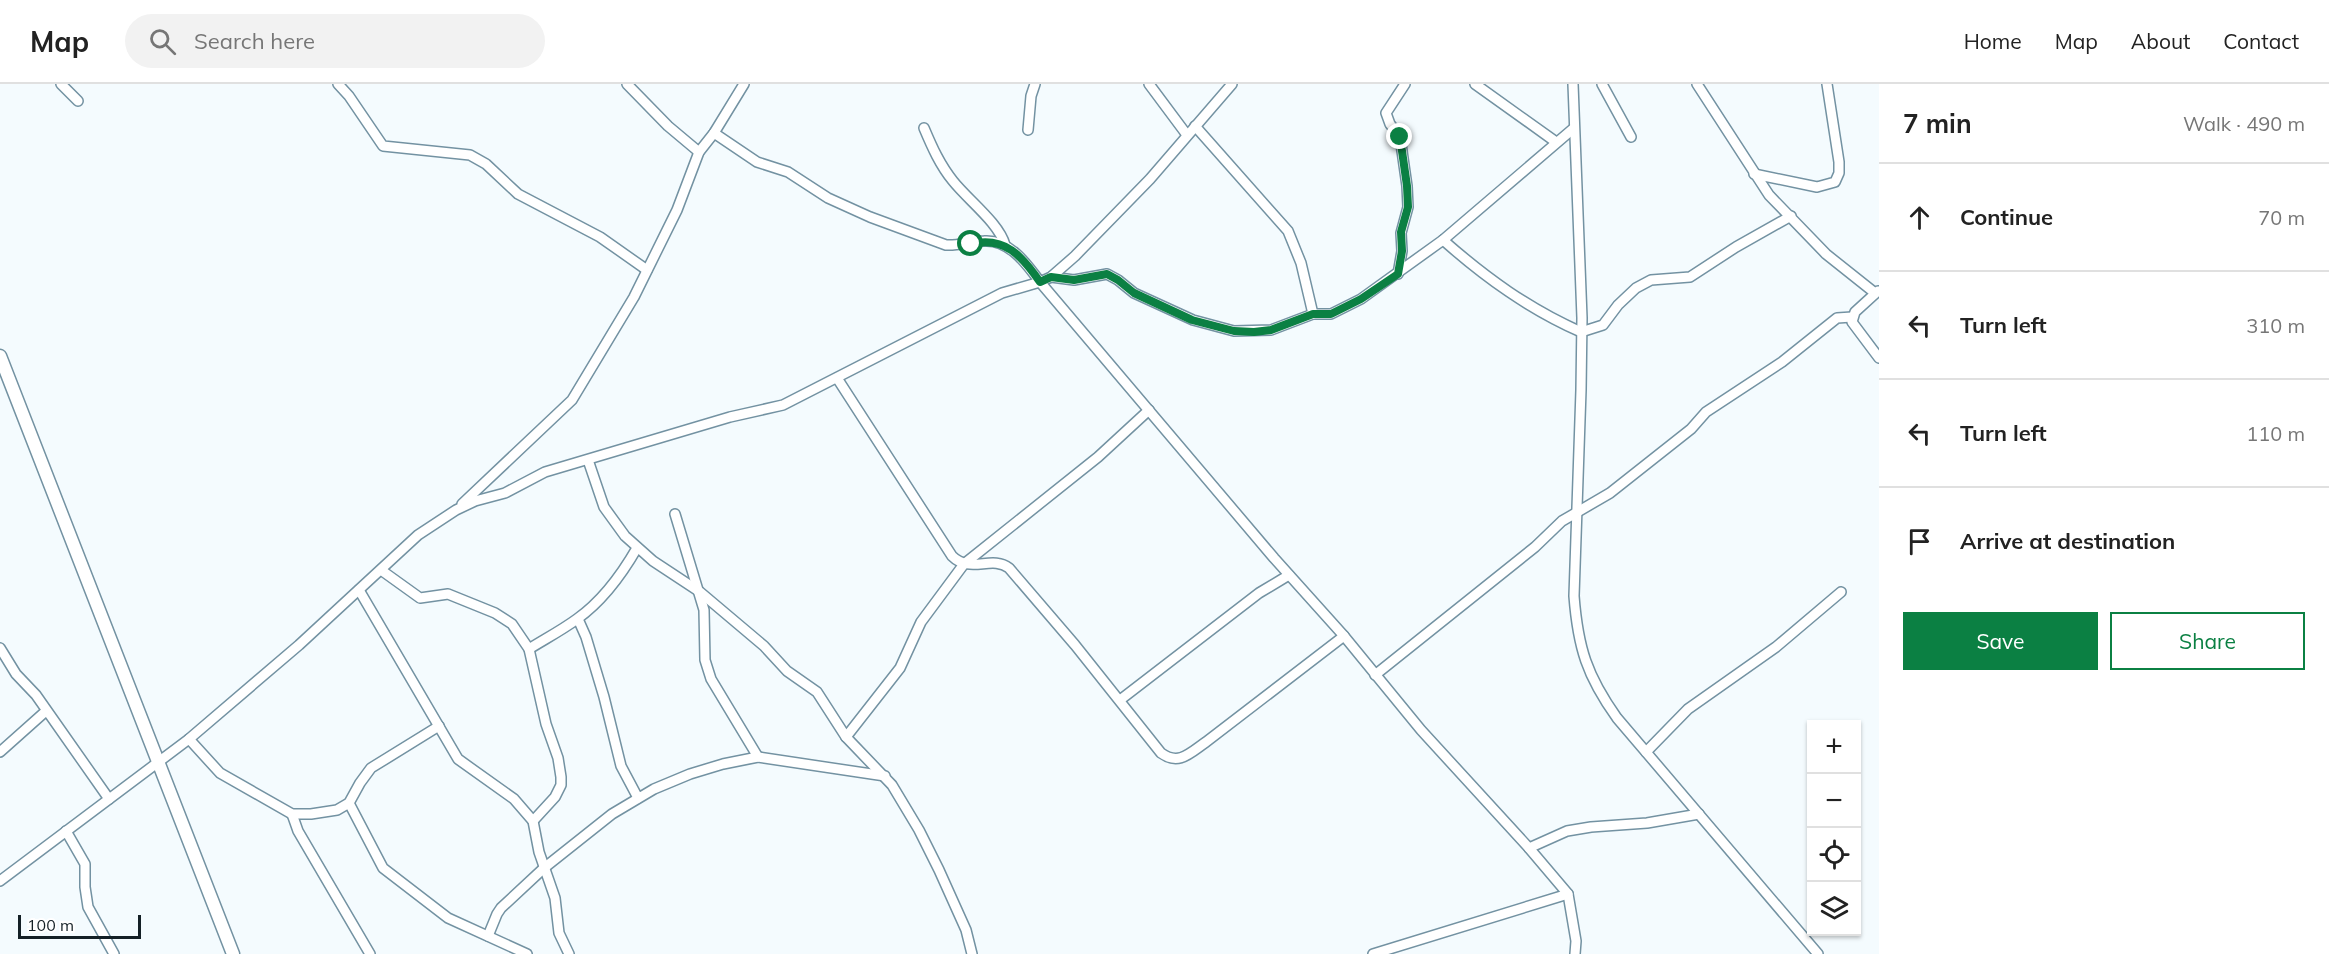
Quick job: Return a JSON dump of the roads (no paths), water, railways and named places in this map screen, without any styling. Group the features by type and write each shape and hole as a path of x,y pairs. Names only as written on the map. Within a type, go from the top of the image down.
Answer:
{"street":[{"path":"61,84 78,100"},
{"path":"338,84 383,146 470,155 486,164 518,194 600,237 647,270"},
{"path":"627,84 699,152"},
{"path":"456,510 572,400 634,297 677,210 699,152 714,133 744,84"},
{"path":"1028,130 1029,104 1035,84"},
{"path":"1149,84 1187,135"},
{"path":"0,881 189,739 298,645 418,535 456,510 475,501 505,493 545,471 730,417 774,408 1002,293 1051,277 1150,179 1232,84"},
{"path":"1398,274 1402,251 1401,232 1408,207 1407,186 1400,137 1390,124 1386,113 1405,84"},
{"path":"1475,84 1556,142"},
{"path":"1602,84 1631,137"},
{"path":"1376,675 1529,552 1562,520 1610,493 1691,429 1706,412 1782,362 1837,318 1852,317 1877,291 1826,254 1769,195 1697,84"},
{"path":"1754,174 1817,187 1834,182 1839,173 1839,162 1827,84"},
{"path":"1575,86 1574,128 1581,332 1574,597 1576,626 1584,658 1598,691 1617,718 1816,953"},
{"path":"1195,126 1288,231 1301,263 1313,314"},
{"path":"924,128 934,153 951,179 998,230 1005,245 1015,253 1289,575 1344,636 1421,730 1568,894 1576,941 1575,954"},
{"path":"1051,277 1074,280 1107,274 1134,293 1192,320 1234,331 1271,330 1313,314 1331,314 1361,299 1443,240 1574,128"},
{"path":"714,133 757,162 788,171 828,198 870,217 945,245 957,246 984,241 1005,245"},
{"path":"1443,240 1488,278 1526,305 1581,332 1604,325 1618,305 1636,288 1651,280 1690,277 1736,247 1791,216"},
{"path":"1852,317 1856,330 1879,358"},
{"path":"0,356 232,954"},
{"path":"837,378 952,556 964,564 979,566 999,562 1009,568 1120,700 1161,753 1171,759 1177,760 1206,742 1344,636"},
{"path":"846,737 900,668 915,631 927,611 964,564 1098,457 1149,410"},
{"path":"588,460 604,507 619,530 653,561 700,592 764,646 787,671 817,692 846,737 885,776 900,795 939,870 966,930 972,954"},
{"path":"675,514 704,610 707,669 758,757"},
{"path":"529,649 578,619 602,596 638,548"},
{"path":"381,570 420,598 448,594 503,617 521,634 529,649 561,777 561,785 555,797 533,821"},
{"path":"1120,700 1259,593 1289,575"},
{"path":"359,590 458,759 514,799 533,821 539,852 555,898 559,933 569,954"},
{"path":"1646,752 1688,709 1776,647 1841,592"},
{"path":"578,619 586,637 604,697 621,766 638,798"},
{"path":"0,648 16,674 36,695 109,799"},
{"path":"0,752 46,711"},
{"path":"189,739 220,773 292,814 322,813 337,810 349,803 364,776 372,768 439,726"},
{"path":"0,742 11,740"},
{"path":"488,936 496,914 544,868 612,814 638,798 690,774 758,757 885,776"},
{"path":"349,803 383,868 448,918 527,954"},
{"path":"292,814 298,831 370,954"},
{"path":"1529,848 1567,831 1647,823 1699,814"},
{"path":"66,831 85,864 88,907 114,954"},
{"path":"1373,954 1568,894"}]}
